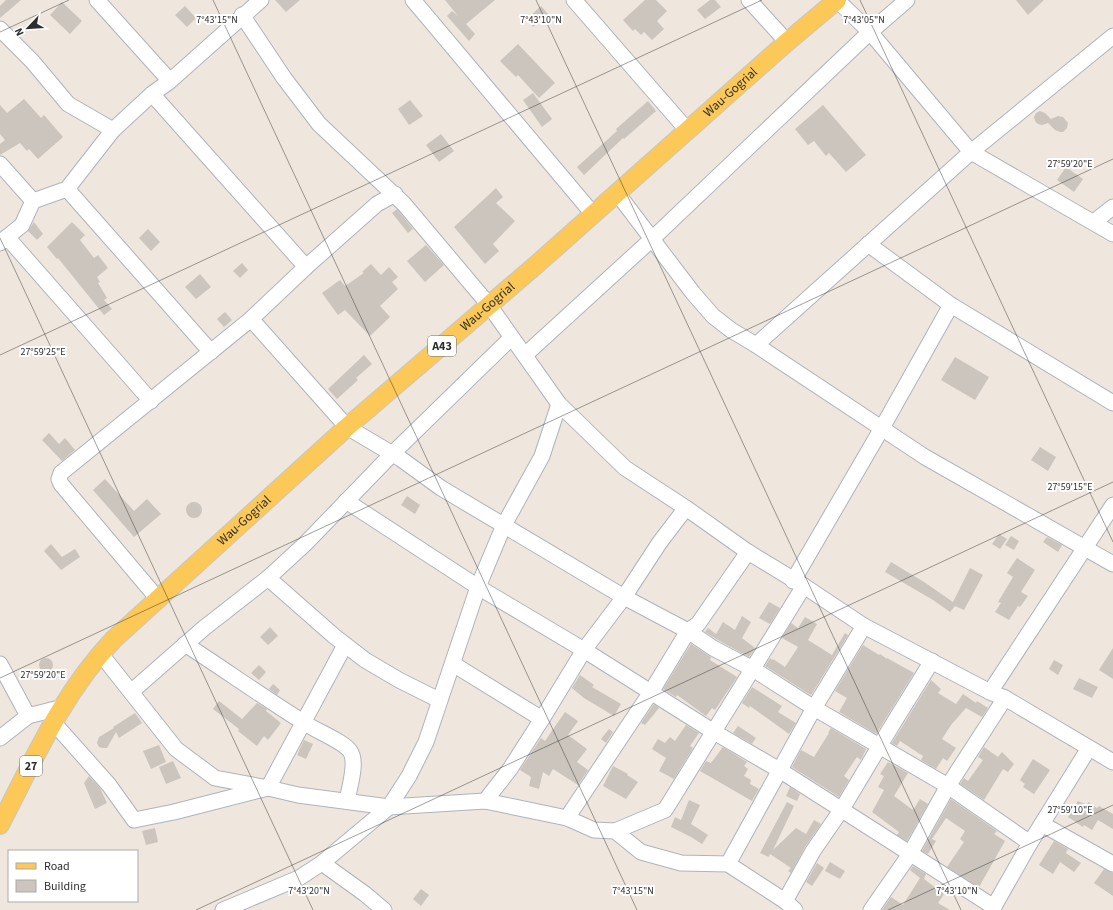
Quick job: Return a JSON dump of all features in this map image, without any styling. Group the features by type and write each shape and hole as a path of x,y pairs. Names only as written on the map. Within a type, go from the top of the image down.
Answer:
{"main road":[{"name":"Wau-Gogrial","path":"58,715 88,668 100,653 134,619 158,599 347,427 489,305 688,131 787,42 837,0"},
{"name":"27","path":"0,825 58,715"}],"street":[{"path":"97,0 170,81"},
{"path":"413,0 593,214"},
{"path":"574,0 688,131"},
{"path":"749,0 787,42"},
{"path":"837,0 870,32 971,152 1113,234"},
{"path":"525,355 652,239 870,32 907,0"},
{"path":"151,401 4,240 22,225 33,201 67,189 113,130 152,94 170,81 249,6 284,78 319,124 395,194 489,305 559,404 625,468 686,508 748,552 799,583 864,626 990,692 1005,698 1113,762"},
{"path":"0,29 32,61 68,104 113,130"},
{"path":"756,345 971,152 1113,36"},
{"path":"152,94 306,267"},
{"path":"0,164 33,201"},
{"path":"67,189 211,352"},
{"path":"617,193 693,293 713,316 731,330 925,457 1113,564"},
{"path":"158,599 61,484 61,473 251,319 306,267 377,204 395,194"},
{"path":"1094,222 1113,207"},
{"path":"868,244 951,305 1113,403"},
{"path":"100,653 176,749 214,778 298,795 389,807 485,800 567,818 594,830 615,831 665,810 754,669 882,428 951,305"},
{"path":"251,319 347,427 401,459 442,488 624,597 688,631 713,648 754,669 814,708 948,786 1030,843"},
{"path":"131,692 204,628 268,578 305,544 392,454 511,338"},
{"path":"223,910 240,907 299,878 322,863 389,807 409,776 426,742 478,587 504,525 542,456 559,404"},
{"path":"346,501 478,587 584,650 714,732 781,771 993,909 1030,843 1089,748"},
{"path":"990,692 1113,505"},
{"path":"485,800 510,769 584,650 624,597 660,542 686,508"},
{"path":"567,818 651,692 688,631 698,624 748,552"},
{"path":"268,578 345,645 365,660 439,700"},
{"path":"728,864 781,771 814,708 864,626"},
{"path":"185,644 304,723 344,745 350,750 353,756 354,766 347,801"},
{"path":"0,738 28,716 58,715 134,820 174,812 268,788 345,645"},
{"path":"615,831 641,852 681,863 728,864 790,906 813,851 842,810 879,746 932,662"},
{"path":"0,664 28,716"},
{"path":"453,664 542,719"},
{"path":"871,910 910,854 948,786 1005,698"},
{"path":"1042,824 1113,864"},
{"path":"322,863 365,894 384,910"}],"building":[{"path":"6,0 21,0 0,18 0,6"},
{"path":"275,0 300,0 286,12"},
{"path":"445,0 495,0 466,24 475,34 469,41 447,16 452,11 458,16"},
{"path":"645,0 656,0 667,11 657,21 664,29 652,40 644,32 641,35 635,29 633,31 623,20"},
{"path":"710,0 715,0 721,7 705,19 697,10"},
{"path":"1016,0 1044,0 1028,15"},
{"path":"62,2 82,21 70,34 50,15"},
{"path":"185,6 196,18 187,27 175,15"},
{"path":"541,6 548,14 533,27 527,19"},
{"path":"518,44 555,83 539,98 518,75 516,77 500,61"},
{"path":"533,93 552,119 542,127 523,100"},
{"path":"24,99 41,118 44,115 63,137 38,159 29,149 27,151 20,143 0,155 0,144 5,140 0,134 0,105 7,113"},
{"path":"410,100 423,116 409,125 398,109"},
{"path":"648,101 656,111 624,139 623,138 584,175 577,167 617,131 616,129"},
{"path":"823,105 866,155 846,172 829,153 826,156 814,141 808,145 795,129"},
{"path":"1040,111 1045,113 1051,119 1058,116 1063,117 1068,123 1067,128 1063,132 1060,132 1055,130 1048,123 1042,125 1038,124 1034,117 1036,113"},
{"path":"441,134 454,151 439,162 426,145"},
{"path":"1066,167 1083,179 1074,192 1057,180"},
{"path":"496,188 503,197 496,203 515,221 493,244 499,251 485,264 454,227"},
{"path":"397,209 413,229 408,233 392,213"},
{"path":"34,222 43,234 37,240 28,231"},
{"path":"72,222 85,235 80,240 94,258 98,255 108,268 97,277 100,282 98,283 107,298 104,300 112,309 104,315 58,258 57,259 47,247"},
{"path":"148,229 160,242 151,251 139,238"},
{"path":"426,245 444,265 425,282 407,261"},
{"path":"242,263 248,270 240,278 233,271"},
{"path":"371,264 381,275 389,267 398,277 392,282 398,289 380,306 390,317 370,336 345,310 338,315 322,293 340,280 345,286 364,273 362,272"},
{"path":"200,274 211,287 196,299 185,287"},
{"path":"225,312 232,320 224,327 217,319"},
{"path":"364,355 372,364 356,378 358,380 337,399 328,389"},
{"path":"955,357 989,377 975,400 941,380"},
{"path":"49,433 59,444 65,438 75,450 62,461 42,440"},
{"path":"1040,447 1056,457 1048,471 1031,460"},
{"path":"105,479 134,511 147,499 161,514 134,537 93,490"},
{"path":"407,496 420,505 415,514 401,505"},
{"path":"194,502 200,504 202,510 200,516 194,518 188,516 186,510 188,504"},
{"path":"999,534 1007,539 1000,549 992,544"},
{"path":"1011,536 1019,541 1014,550 1005,545"},
{"path":"1047,537 1062,545 1058,552 1043,542"},
{"path":"51,544 62,557 75,549 80,557 61,570 44,551"},
{"path":"1017,558 1035,570 1021,592 1028,596 1020,607 1018,606 1009,620 995,612 1001,603 998,602 1013,577 1007,573"},
{"path":"891,562 953,602 970,568 983,575 964,610 955,606 950,612 933,600 885,572"},
{"path":"769,602 780,608 770,624 759,618"},
{"path":"742,616 751,622 742,638 755,648 749,657 705,632 708,628 716,634 723,622 735,630"},
{"path":"805,617 817,624 808,640 832,655 845,633 848,635 811,695 765,666 770,658 785,667 798,647 782,638 791,623 798,628"},
{"path":"270,627 278,636 268,645 260,637"},
{"path":"691,644 711,657 710,660 737,677 715,710 712,708 706,716 677,695 676,697 663,689"},
{"path":"863,645 914,673 876,734 839,712 847,698 835,691"},
{"path":"1113,648 1113,679 1099,670"},
{"path":"46,658 51,660 53,665 51,670 46,672 41,670 39,665 41,660"},
{"path":"1054,660 1063,665 1058,675 1049,669"},
{"path":"259,665 266,672 259,680 251,673"},
{"path":"580,675 594,685 592,687 621,704 614,716 584,698 572,688"},
{"path":"1079,678 1098,687 1092,698 1073,689"},
{"path":"931,680 941,689 938,693 956,704 963,694 976,703 977,701 988,708 982,717 966,708 951,725 942,739 956,748 947,761 943,758 936,769 921,760 923,756 900,741 897,746 892,743"},
{"path":"273,684 280,690 277,695 269,689"},
{"path":"752,687 782,706 778,712 796,723 789,734 750,706 749,708 742,703"},
{"path":"219,701 242,719 257,703 267,709 266,711 281,723 268,740 264,736 257,746 238,731 239,729 213,709"},
{"path":"654,704 659,708 645,725 641,723"},
{"path":"565,712 578,721 568,735 587,749 577,762 588,770 578,785 553,769 549,776 543,772 539,789 529,786 531,777 520,770 541,738 545,741"},
{"path":"135,713 142,723 119,738 116,732 107,748 99,747 97,743 99,737"},
{"path":"686,725 699,733 690,746 693,748 674,779 659,771 666,758 652,749 658,739 665,743 670,737 675,741"},
{"path":"738,726 756,738 752,744 733,733"},
{"path":"831,728 866,749 861,760 857,757 844,776 849,780 839,797 792,767 801,750 814,757"},
{"path":"609,729 613,732 606,743 601,739"},
{"path":"304,740 313,744 306,759 297,755"},
{"path":"159,745 166,762 151,769 143,751"},
{"path":"723,747 747,762 744,766 748,769 744,776 751,780 750,784 759,789 752,801 700,771 706,761 711,763"},
{"path":"984,747 998,757 1002,752 1014,764 1008,772 1003,769 984,800 960,784 964,778 968,781 983,760 978,757"},
{"path":"1033,759 1050,770 1034,794 1023,787 1025,784 1020,780"},
{"path":"173,761 181,778 166,784 159,767"},
{"path":"888,762 908,773 894,796 913,810 920,799 928,804 907,841 897,835 899,832 872,812 884,790 878,787 884,776 880,774"},
{"path":"613,766 628,774 627,775 638,782 626,799 603,786"},
{"path":"89,776 100,788 107,803 95,809 84,783"},
{"path":"790,787 800,794 797,801 786,796"},
{"path":"951,799 997,831 994,834 1005,841 979,887 947,867 964,842 960,839 965,831 946,818 932,839 936,841 928,854 922,851"},
{"path":"689,800 700,805 691,824 708,835 702,844 671,827 675,817 681,820"},
{"path":"1078,801 1087,805 1088,802 1097,808 1099,806 1113,814 1113,829 1098,820 1092,830 1084,825 1083,827 1068,817"},
{"path":"787,802 794,806 773,850 796,828 806,834 814,820 821,824 805,847 791,873 788,871 791,868 770,854 769,857 760,853"},
{"path":"155,828 158,842 146,845 142,831"},
{"path":"1054,841 1068,849 1066,853 1081,863 1074,872 1060,862 1053,874 1039,865"},
{"path":"830,862 845,871 840,879 825,871"},
{"path":"817,863 824,868 812,886 806,882"},
{"path":"913,866 926,874 924,879 944,894 938,903 950,910 882,910 891,897 903,905 920,878 910,870"},
{"path":"1104,869 1113,873 1113,896 1094,883"},
{"path":"421,889 429,895 421,906 413,899"}]}
